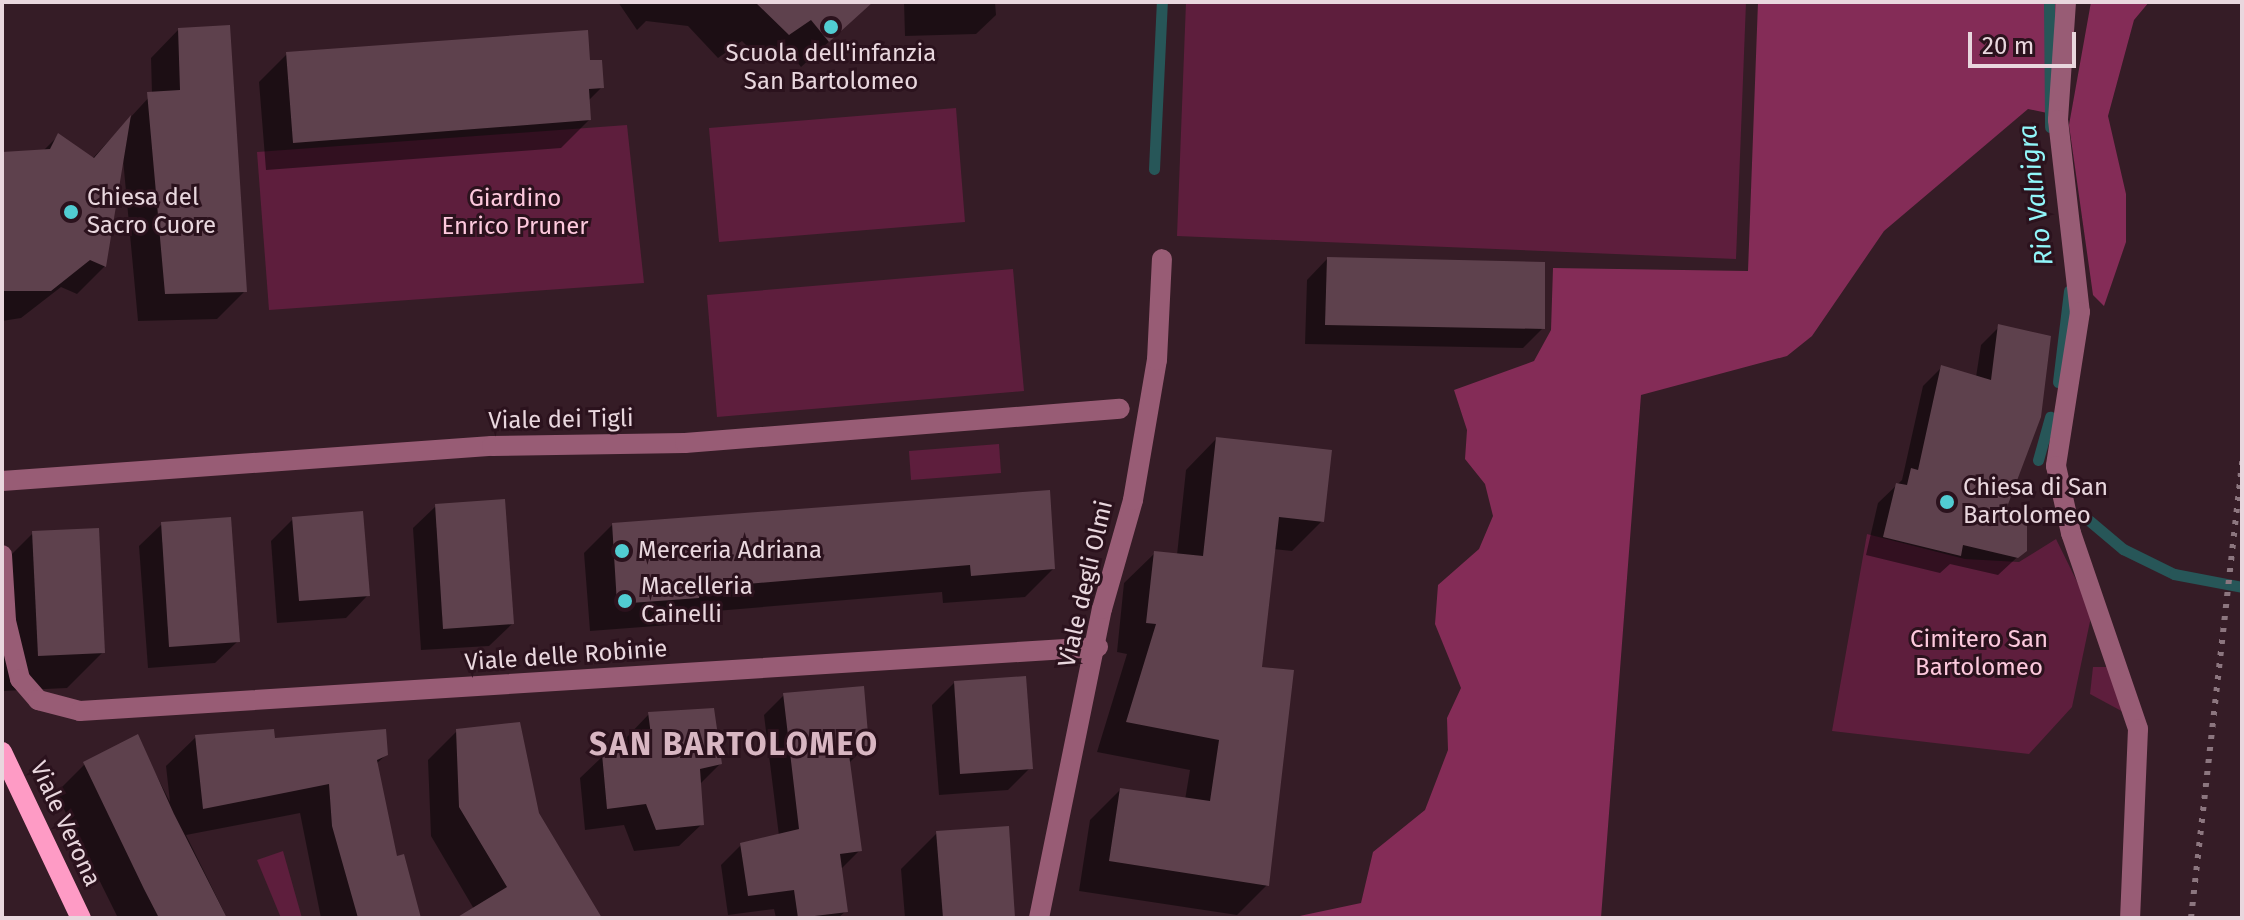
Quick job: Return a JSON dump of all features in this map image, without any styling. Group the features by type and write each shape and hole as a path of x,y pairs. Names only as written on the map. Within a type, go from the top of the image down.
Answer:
{"main road":[{"name":"Viale Verona","path":"2,752 81,918"}],"street":[{"path":"2066,2 2058,120 2080,312 2056,466 2068,522 2138,729 2130,918"},
{"name":"Viale degli Olmi","path":"1039,918 1149,409 1162,259"},
{"name":"Viale dei Tigli","path":"2,481 477,447 685,443 1120,409"},
{"name":"Viale delle Robinie","path":"2,555 10,650 38,700 80,711 1098,647"}],"green space":[{"path":"1186,2 1746,2 1736,259 1177,236"},
{"path":"956,108 965,222 719,242 709,128"},
{"name":"Giardino Enrico Pruner","path":"627,125 644,283 269,310 257,152"},
{"path":"1013,269 1024,391 717,417 707,295"},
{"path":"999,444 1001,473 911,480 909,451"},
{"name":"Cimitero San Bartolomeo","path":"1867,534 1965,559 2019,562 2056,539 2092,612 2072,707 2029,754 1832,731"},
{"path":"2093,667 2113,667 2127,714 2090,694"},
{"path":"283,851 302,918 281,918 257,860"}],"shaded area":[{"path":"1758,2 2059,2 2052,114 2028,109 1884,231 1812,336 1787,356 1641,395 1601,918 1290,918 1361,903 1373,852 1425,810 1448,750 1447,718 1461,688 1435,624 1438,585 1479,549 1493,516 1485,484 1465,459 1467,430 1454,390 1534,361 1551,330 1553,268 1748,271"},
{"path":"2091,2 2149,2 2134,20 2108,116 2126,194 2126,242 2104,306 2093,295 2069,125"}],"building":[{"name":"Scuola dell'infanzia San Bartolomeo","path":"755,2 873,2 829,42 811,20 789,35"},
{"path":"230,25 247,292 165,294 147,92 180,90 178,28"},
{"path":"588,30 590,60 602,60 604,88 589,89 591,120 293,143 286,52"},
{"name":"Chiesa del Sacro Cuore","path":"131,115 106,267 90,260 51,291 2,291 2,152 50,149 58,133 94,158"},
{"path":"1327,257 1545,262 1545,329 1325,325"},
{"path":"1998,324 2051,336 2041,417 2004,515 2027,521 2027,551 2018,558 1963,545 1961,556 1883,537 1896,483 1907,485 1911,468 1918,470 1941,365 1991,380"},
{"path":"1216,437 1332,450 1324,522 1279,517 1262,667 1294,670 1269,886 1109,861 1120,788 1210,801 1219,740 1126,722 1156,624 1146,623 1154,551 1203,556"},
{"path":"1050,490 1055,569 971,576 970,565 701,588 699,598 617,604 612,523"},
{"path":"505,499 514,624 443,629 435,504"},
{"path":"363,511 370,596 299,601 292,517"},
{"path":"231,517 240,642 169,647 161,522"},
{"path":"99,528 105,653 38,656 32,531"},
{"path":"1026,676 1033,769 960,774 954,681"},
{"path":"864,686 869,746 848,747 862,851 840,854 848,912 798,918 794,890 748,896 740,843 799,829 783,693"},
{"path":"714,708 722,764 700,769 704,825 656,830 646,804 607,809 602,754 652,743 648,712"},
{"path":"520,722 539,813 602,918 456,918 507,887 459,807 456,729"},
{"path":"274,729 275,738 386,729 388,755 377,760 397,856 404,854 421,918 358,918 332,826 329,784 203,809 195,735"},
{"path":"138,734 174,814 227,918 159,918 144,889 83,762"},
{"path":"1009,826 1015,918 943,918 936,831"}],"waterway":[{"name":"Rio Valnigra","path":"1154,169 1162,2"},
{"name":"Rio Valnigra","path":"2049,2 2050,127"},
{"name":"Rio Valnigra","path":"2058,382 2069,291"},
{"name":"Rio Valnigra","path":"2038,460 2050,417"},
{"name":"Rio Valnigra","path":"2085,517 2123,549 2174,574 2242,587"}],"railway":[{"path":"2191,918 2242,460"}],"place":[{"name":"Scuola dell'infanzia San Bartolomeo","path":"831,27"},
{"name":"Chiesa del Sacro Cuore","path":"71,212"},
{"name":"Chiesa di San Bartolomeo","path":"1947,502"},
{"name":"Merceria Adriana","path":"622,551"},
{"name":"Macelleria Cainelli","path":"625,601"}],"district":[{"name":"SAN BARTOLOMEO","path":"734,744"}]}
